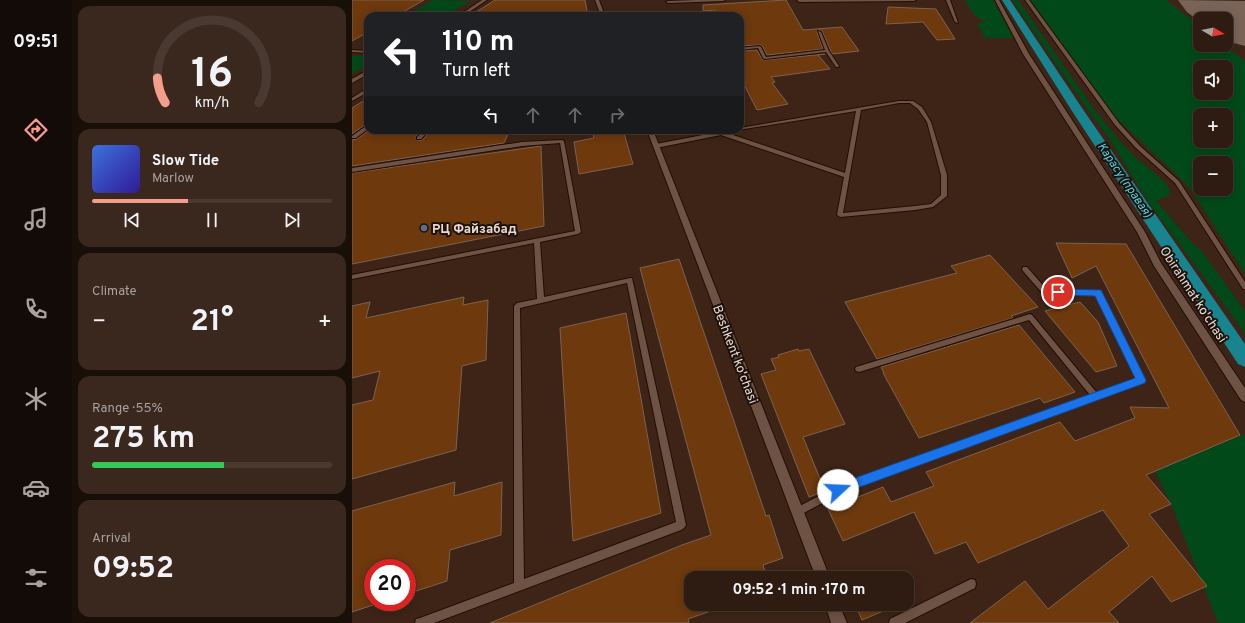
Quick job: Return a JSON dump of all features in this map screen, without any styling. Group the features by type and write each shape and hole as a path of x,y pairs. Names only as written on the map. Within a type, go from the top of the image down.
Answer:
{"street":[{"path":"466,12 485,0"},
{"name":"Obirahmat ko'chasi","path":"997,0 1026,54 1141,232 1157,264 1245,397"},
{"path":"352,81 364,74"},
{"name":"Beshkent ko'chasi","path":"652,134 820,571"},
{"path":"835,611 839,623"}],"lane":[{"path":"597,0 602,12"},
{"path":"668,2 724,0"},
{"path":"799,0 914,0"},
{"path":"948,0 957,22"},
{"path":"1027,0 1117,124 1138,147 1177,182 1245,287"},
{"path":"819,32 827,51 837,66"},
{"path":"744,49 759,47 765,58 827,51"},
{"path":"352,51 364,52"},
{"path":"352,100 364,92"},
{"path":"744,128 859,108 899,102 911,102 920,108 929,122 944,175 944,196 933,205 840,215 859,108"},
{"path":"352,137 364,130"},
{"path":"419,138 424,134"},
{"path":"656,146 716,134"},
{"path":"724,134 847,176"},
{"path":"352,170 522,144 562,141 578,232 352,277"},
{"path":"537,240 541,300"},
{"path":"797,512 838,490 1141,380 1098,293 1044,292 1024,269"},
{"path":"420,623 519,586 681,525 630,280 517,306 519,586"},
{"path":"859,369 1030,318 1096,397"},
{"path":"894,623 971,584"}],"green space":[{"path":"433,0 470,1 452,12 411,12"},
{"path":"965,0 993,0 1013,38 985,38 977,23 986,22 974,15"},
{"path":"1012,0 1018,0 1094,109 1117,138 1134,156 1166,183 1170,191 1169,196 1156,200 1191,242 1200,249 1245,311 1245,333 1149,203 1107,135 1090,113"},
{"path":"1030,0 1166,0 1193,21 1193,52 1233,52 1245,61 1245,274 1195,196 1233,196 1233,156 1193,156 1193,193 1180,178 1115,117"},
{"path":"352,56 364,56 364,66 352,74"},
{"path":"1245,434 1245,623 1218,623 1171,504 1155,471"}],"building":[{"path":"352,0 424,0 403,12 364,12 364,34 352,41"},
{"path":"495,0 585,0 587,12 476,12"},
{"path":"786,0 803,30 842,27 859,51 832,54 822,31 818,30 817,32 823,49 767,55 760,45 744,46 744,12 716,12 715,10 703,11 703,5"},
{"path":"888,7 936,9 955,39 937,40 923,22 886,24"},
{"path":"757,50 762,59 765,60 825,54 818,55 830,69 771,77 775,82 772,83 788,104 757,110 744,85 744,51"},
{"path":"364,100 364,126 352,134 352,108"},
{"path":"364,134 418,134 416,136 417,140 422,140 428,134 508,134 504,143 352,166 352,140 357,139"},
{"path":"593,134 624,134 633,164 579,174 574,142 594,138"},
{"path":"541,146 544,226 352,264 352,173"},
{"path":"1056,243 1126,244 1240,435 1146,475 1171,504 1149,514 1207,586 1171,602 1152,576 1109,612 1119,623 970,623 1025,581 1048,609 1129,546 1103,510 978,563 966,542 935,554 914,512 843,541 828,509 883,487 891,502 934,486 926,472 1060,422 1075,441 1135,418 1130,407 1169,408 1096,266 1072,278"},
{"path":"990,255 1038,307 1011,316 1013,318 877,359 845,302 957,273 951,266"},
{"path":"679,259 766,516 769,515 783,558 763,565 765,571 684,571 684,611 711,611 688,619 689,623 490,623 682,545 711,535 640,268"},
{"path":"464,297 463,305 488,300 486,360 462,366 456,450 352,479 352,405 373,400 380,371 352,378 352,306 370,302 366,318"},
{"path":"1080,302 1098,322 1117,366 1096,372 1045,311"},
{"path":"626,313 661,513 573,541 560,328"},
{"path":"1019,325 1075,392 1044,403 1040,398 919,438 881,367"},
{"path":"798,349 799,351 809,349 845,424 803,437 825,491 809,497 761,374 776,370 771,359 779,357 778,355"},
{"path":"455,482 454,496 502,482 501,535 450,550 447,581 416,591 416,559 364,559 364,608 352,612 352,511"},
{"path":"858,611 883,611 862,620"}],"waterway":[{"name":"Карасу (правая)","path":"1006,0 1078,111 1245,359"}],"runway":[{"path":"1206,0 1245,28"}],"place":[{"name":"РЦ Файзабад","path":"424,228"}],"route":[{"path":"838,490 1141,380 1098,293 1058,292"}]}
